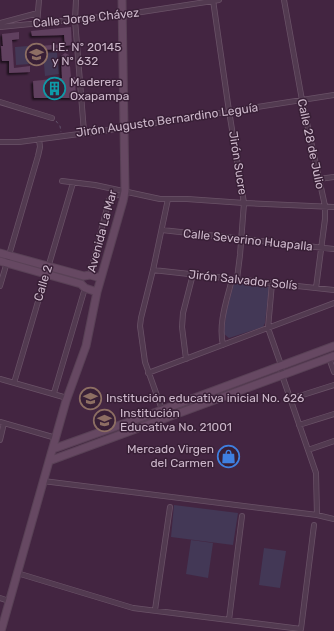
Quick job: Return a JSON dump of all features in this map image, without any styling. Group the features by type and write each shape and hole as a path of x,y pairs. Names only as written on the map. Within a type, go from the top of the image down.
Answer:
{"street":[{"path":"37,24 39,0"},
{"path":"76,0 75,20 84,132"},
{"name":"Avenida La Mar","path":"1,631 67,398 86,346 97,292 124,193 122,0"},
{"name":"Calle Jorge Chávez","path":"0,27 122,15 215,0"},
{"name":"Jirón Sucre","path":"215,0 229,111 244,203 242,239 234,279 222,325 221,338 223,345"},
{"name":"Calle 28 de Julio","path":"284,0 302,100 325,206 322,248 316,288"},
{"path":"0,24 38,13"},
{"name":"Jirón Augusto Bernardino Leguía","path":"0,142 20,142 84,132 124,128 334,95"},
{"path":"0,102 52,118"},
{"path":"0,286 3,262 9,255 38,156 40,147 39,139"},
{"path":"319,179 334,177"},
{"path":"62,181 160,199 334,207"},
{"name":"Calle 2","path":"14,383 73,183"},
{"path":"90,275 108,200 111,196 124,193"},
{"path":"165,418 148,373 143,352 140,326 168,199"},
{"name":"Calle Severino Huapalla","path":"162,230 334,249"},
{"path":"0,253 84,276 90,275 101,278"},
{"path":"3,262 81,284 85,288 97,292"},
{"name":"Jirón Salvador Solís","path":"153,270 334,290"},
{"path":"186,359 182,327 183,313 193,274"},
{"path":"272,283 268,328 281,365 282,375 316,473 317,515"},
{"path":"54,393 85,288"},
{"path":"148,373 334,303"},
{"path":"53,449 334,346"},
{"path":"49,461 331,357 334,372"},
{"path":"0,379 54,393 67,398"},
{"path":"290,399 334,385"},
{"path":"299,425 334,414"},
{"path":"0,440 2,423 56,438"},
{"path":"308,450 334,441"},
{"path":"43,481 317,515 334,519"},
{"path":"155,610 170,507"},
{"path":"229,620 242,516"},
{"path":"17,573 133,608 301,629 314,525"},
{"path":"0,598 9,601"}],"path":[{"path":"52,118 58,123 62,136"}],"shaded area":[{"path":"28,46 30,64 16,65 15,47"},
{"path":"57,52 59,74 45,76 43,53"},
{"path":"234,283 269,287 265,323 263,327 229,338 224,334 226,313"},
{"path":"174,505 238,513 233,545 171,537"},
{"path":"191,540 213,543 208,578 186,574"},
{"path":"264,548 286,551 280,588 259,585"}],"building":[{"path":"71,27 72,45 65,46 64,35 32,36 31,31"},
{"path":"19,32 19,39 12,40 14,68 30,66 30,72 9,73 9,61 2,61 2,34"},
{"path":"63,44 64,49 41,50 40,46"},
{"path":"36,50 37,62 31,62 30,51"},
{"name":"Maderera Oxapampa","path":"65,53 69,55 71,77 75,77 76,98 34,98 33,81 62,78 61,56"}],"place":[{"name":"I.E. Nº 20145 y Nº 632","path":"37,54"},
{"name":"Maderera Oxapampa","path":"55,89"},
{"name":"Institución educativa inicial No. 626","path":"90,398"},
{"name":"Institución Educativa No. 21001","path":"104,420"},
{"name":"Mercado Virgen del Carmen","path":"229,456"}]}
